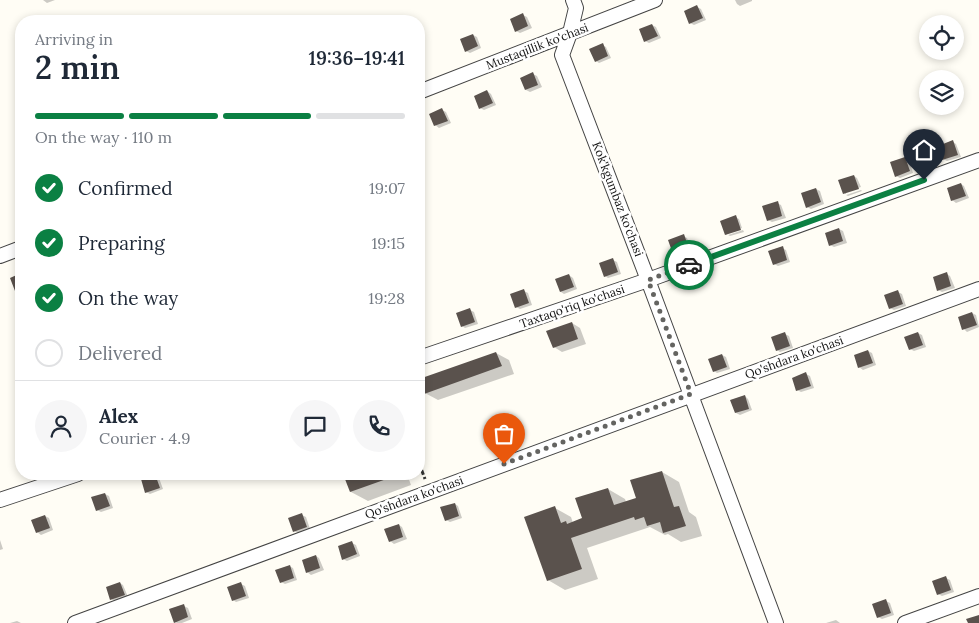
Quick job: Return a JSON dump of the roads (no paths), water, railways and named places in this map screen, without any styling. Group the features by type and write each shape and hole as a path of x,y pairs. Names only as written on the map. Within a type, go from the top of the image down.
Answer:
{"street":[{"name":"Kok'kgumbaz ko'chasi","path":"573,0 576,8 562,55 776,623"},
{"name":"Mustaqillik ko'chasi","path":"425,90 655,0"},
{"name":"Taxtaqo'riq ko'chasi","path":"425,356 648,280 979,160"},
{"path":"0,256 15,250"},
{"name":"Qo'shdara ko'chasi","path":"75,623 979,289"},
{"path":"0,500 60,480"},
{"path":"905,623 979,596"}]}
